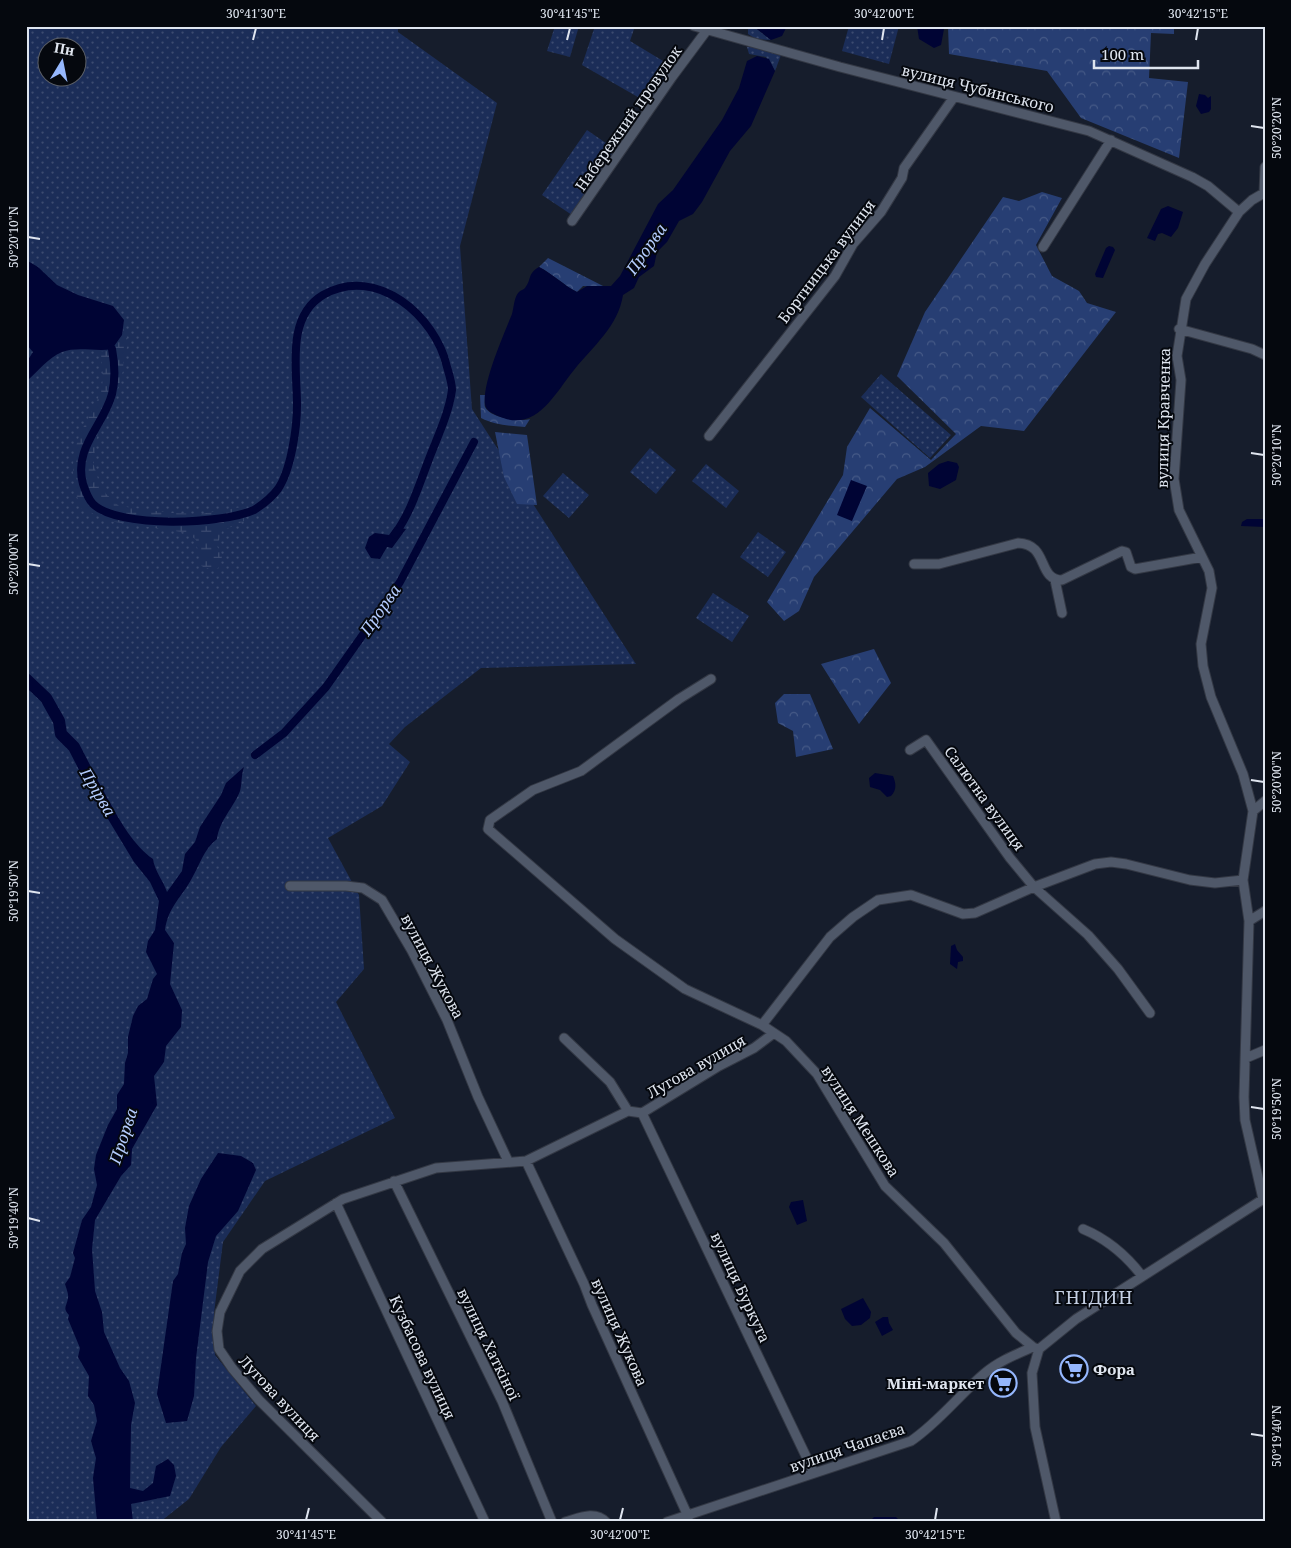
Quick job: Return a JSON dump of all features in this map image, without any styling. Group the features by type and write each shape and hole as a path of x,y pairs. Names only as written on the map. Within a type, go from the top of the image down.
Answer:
{"street":[{"name":"вулиця Чубинського","path":"694,26 954,97 1089,131 1192,177 1208,186 1239,212"},
{"name":"Набережний провулок","path":"572,221 672,77 708,30"},
{"name":"Бортницька вулиця","path":"709,436 835,276 853,244 881,212 902,178 904,168 954,97"},
{"path":"1043,247 1111,140"},
{"name":"вулиця Кравченка","path":"1264,1199 1245,1120 1244,1097 1249,921 1244,880 1253,811 1243,774 1211,697 1203,666 1201,644 1212,588 1202,556 1179,510 1175,494 1174,460 1181,380 1177,356 1179,329 1186,299 1205,264 1239,212 1252,200 1264,193 1265,167"},
{"path":"1179,329 1252,349 1265,355"},
{"path":"914,564 938,564 1018,543 1027,543 1034,547 1050,576 1055,580 1062,580 1122,551 1126,552 1131,567 1135,569 1202,556"},
{"path":"1055,580 1062,613"},
{"name":"вулиця Мешкова","path":"711,679 679,699 581,771 533,790 490,820 488,828 615,939 678,984 718,1006 762,1024 786,1041 817,1074 886,1186 944,1243 1016,1333 1036,1348"},
{"name":"Салютна вулиця","path":"910,750 926,740 1010,858 1034,886 1088,935 1118,970 1150,1013"},
{"path":"1253,811 1265,802"},
{"path":"762,1024 830,937 878,900 911,895 963,914 974,913 1079,868 1111,862 1207,882 1244,880"},
{"name":"вулиця Жукова","path":"290,886 346,886 363,888 382,900 412,951 446,1020 478,1097 508,1161"},
{"path":"1249,921 1265,911"},
{"name":"Лугова вулиця","path":"382,1522 259,1400 219,1349 217,1331 220,1312 240,1271 262,1249 343,1198 436,1168 526,1161 628,1111 642,1113 719,1066 754,1048 774,1033"},
{"path":"564,1038 610,1082 628,1111"},
{"path":"1246,1058 1265,1050"},
{"name":"вулиця Буркута","path":"642,1113 814,1473"},
{"name":"вулиця Жукова","path":"526,1161 688,1518"},
{"name":"вулиця Хаткіної","path":"394,1181 502,1401 552,1522"},
{"name":"вулиця Чапаєва","path":"667,1522 688,1518 814,1473 911,1442 926,1431 986,1372 1010,1357 1036,1348 1076,1319 1264,1199"},
{"name":"Кузбасова вулиця","path":"336,1203 485,1522"},
{"path":"1083,1230 1104,1240 1118,1251 1142,1276"},
{"path":"1036,1348 1032,1373 1035,1427 1056,1522"},
{"path":"565,1522 598,1515 606,1522"}],"green space":[{"path":"26,26 398,26 398,32 497,103 460,246 472,409 636,664 481,668 405,727 389,744 410,762 382,806 328,838 359,895 364,969 336,1002 395,1118 265,1181 223,1242 214,1313 215,1355 256,1406 221,1447 189,1499 160,1522 26,1522"},
{"path":"555,26 579,26 570,57 547,51"},
{"path":"595,26 635,26 630,41 673,67 650,104 582,65"},
{"path":"748,26 753,26 771,40 756,39 748,34"},
{"path":"849,26 899,26 889,64 842,51"},
{"path":"948,26 1174,26 1174,34 1151,33 1149,78 1188,82 1179,158 1081,118 1047,71 949,54"},
{"path":"756,45 781,55 775,71 766,57 749,54 747,47"},
{"path":"587,130 616,150 572,215 542,195"},
{"path":"1042,192 1062,198 1036,245 1052,276 1079,291 1087,303 1116,312 1024,431 981,426 925,467 897,479 814,577 799,611 784,621 767,602 843,475 847,447 870,408 931,460 956,434 897,376 925,312 1003,197 1019,201"},
{"path":"548,258 605,287 583,286 577,292 539,267"},
{"path":"124,320 128,345 124,354 123,371 111,411 98,431 93,462 98,479 106,494 119,506 171,513 201,514 242,507 244,521 222,531 217,546 222,556 220,566 217,569 205,568 200,565 196,540 188,533 109,521 81,508 75,489 73,470 77,441 102,386 103,373 100,352 113,349 122,335"},
{"path":"881,374 951,435 930,458 861,397"},
{"path":"480,395 485,395 485,407 493,414 513,419 530,419 525,427 497,424 481,418"},
{"path":"495,432 527,435 537,505 517,504 504,477"},
{"path":"650,448 676,470 656,494 630,472"},
{"path":"706,464 739,491 726,508 692,481"},
{"path":"563,473 589,495 569,518 543,496"},
{"path":"758,532 786,552 768,577 740,557"},
{"path":"713,593 749,616 732,642 696,618"},
{"path":"874,649 891,683 859,724 821,664"},
{"path":"784,694 810,694 833,749 796,757 793,731 778,723 775,703"}],"water":[{"path":"753,26 787,26 782,36 771,40"},
{"path":"917,26 939,26 944,29 941,45 934,48 919,39"},
{"path":"757,56 769,59 775,71 751,126 730,151 702,202 693,214 679,221 667,242 657,252 654,266 639,277 634,288 623,295 616,317 604,336 551,400 533,416 523,420 511,420 490,412 485,404 485,395 490,372 512,314 516,297 527,285 531,274 539,267 577,292 587,286 611,286 620,276 658,204 673,190 722,120 739,88 747,61"},
{"path":"1199,94 1205,95 1208,98 1211,96 1211,109 1209,112 1201,114 1196,106"},
{"path":"1168,206 1183,212 1178,228 1171,237 1162,233 1158,234 1155,241 1147,238 1161,209"},
{"path":"1109,246 1115,250 1103,278 1096,277 1095,274 1106,248"},
{"path":"26,260 38,267 57,285 78,295 113,306 124,320 122,335 112,349 74,349 62,352 47,361 26,382 26,363 33,352 26,344"},
{"path":"948,461 957,463 959,467 956,480 940,489 929,486 928,473 939,464"},
{"path":"851,480 867,486 852,521 837,515"},
{"path":"1247,519 1265,519 1265,527 1241,526 1242,522"},
{"path":"395,527 406,529 392,548 387,547 380,559 371,558 365,548 369,537 375,533 389,535"},
{"path":"244,767 240,791 218,832 217,839 205,852 188,885 169,915 165,930 174,943 170,984 182,1010 181,1027 166,1046 164,1062 154,1076 157,1105 132,1149 131,1165 121,1176 95,1220 92,1249 95,1291 102,1312 104,1332 120,1368 129,1381 135,1403 131,1425 130,1488 143,1491 153,1483 156,1466 168,1459 174,1465 176,1476 170,1496 131,1504 133,1522 97,1522 93,1478 96,1458 91,1441 97,1421 94,1405 88,1396 89,1376 78,1357 80,1348 66,1311 68,1293 65,1284 70,1277 75,1258 73,1253 82,1220 91,1207 97,1185 94,1169 96,1155 108,1125 117,1109 117,1095 124,1084 128,1037 133,1016 138,1006 147,999 153,979 157,974 146,952 148,941 155,930 159,901 150,882 134,862 91,791 84,769 93,775 99,783 128,833 146,854 153,859 155,868 167,892 182,871 185,854 195,842 200,827 221,795 226,783"},
{"path":"875,773 893,776 895,786 891,796 887,797 880,790 870,787 869,778"},
{"path":"955,944 963,957 963,961 958,962 957,969 950,964 951,946"},
{"path":"218,1153 241,1156 253,1163 256,1170 238,1211 216,1236 208,1262 196,1358 194,1396 187,1421 166,1423 157,1394 173,1281 178,1274 182,1253 186,1244 185,1228 189,1206 201,1179"},
{"path":"803,1200 807,1221 797,1225 789,1207 791,1202"},
{"path":"863,1298 871,1312 870,1318 861,1325 852,1326 845,1319 841,1309"},
{"path":"883,1317 888,1317 893,1330 882,1336 875,1322"},
{"path":"874,1517 896,1517 901,1522 869,1522"}],"waterway":[{"path":"112,349 115,372 112,394 82,459 83,484 93,504 106,512 147,521 196,521 239,515 254,510 264,503 273,495 283,481 290,460 296,425 296,345 303,316 311,305 323,295 343,287 364,286 383,291 401,301 417,314 431,330 441,348 452,384 452,390 446,416 414,498 406,517 395,534"},
{"name":"Прорва","path":"255,755 284,733 326,687 400,582 474,442"},
{"name":"Прірва","path":"26,679 46,698 59,721 61,734 74,747 92,782"}],"place":[{"name":"Фора","path":"1074,1369"},
{"name":"Міні-маркет","path":"1003,1383"}],"district":[{"name":"ГНІДИН","path":"1094,1297"}]}
